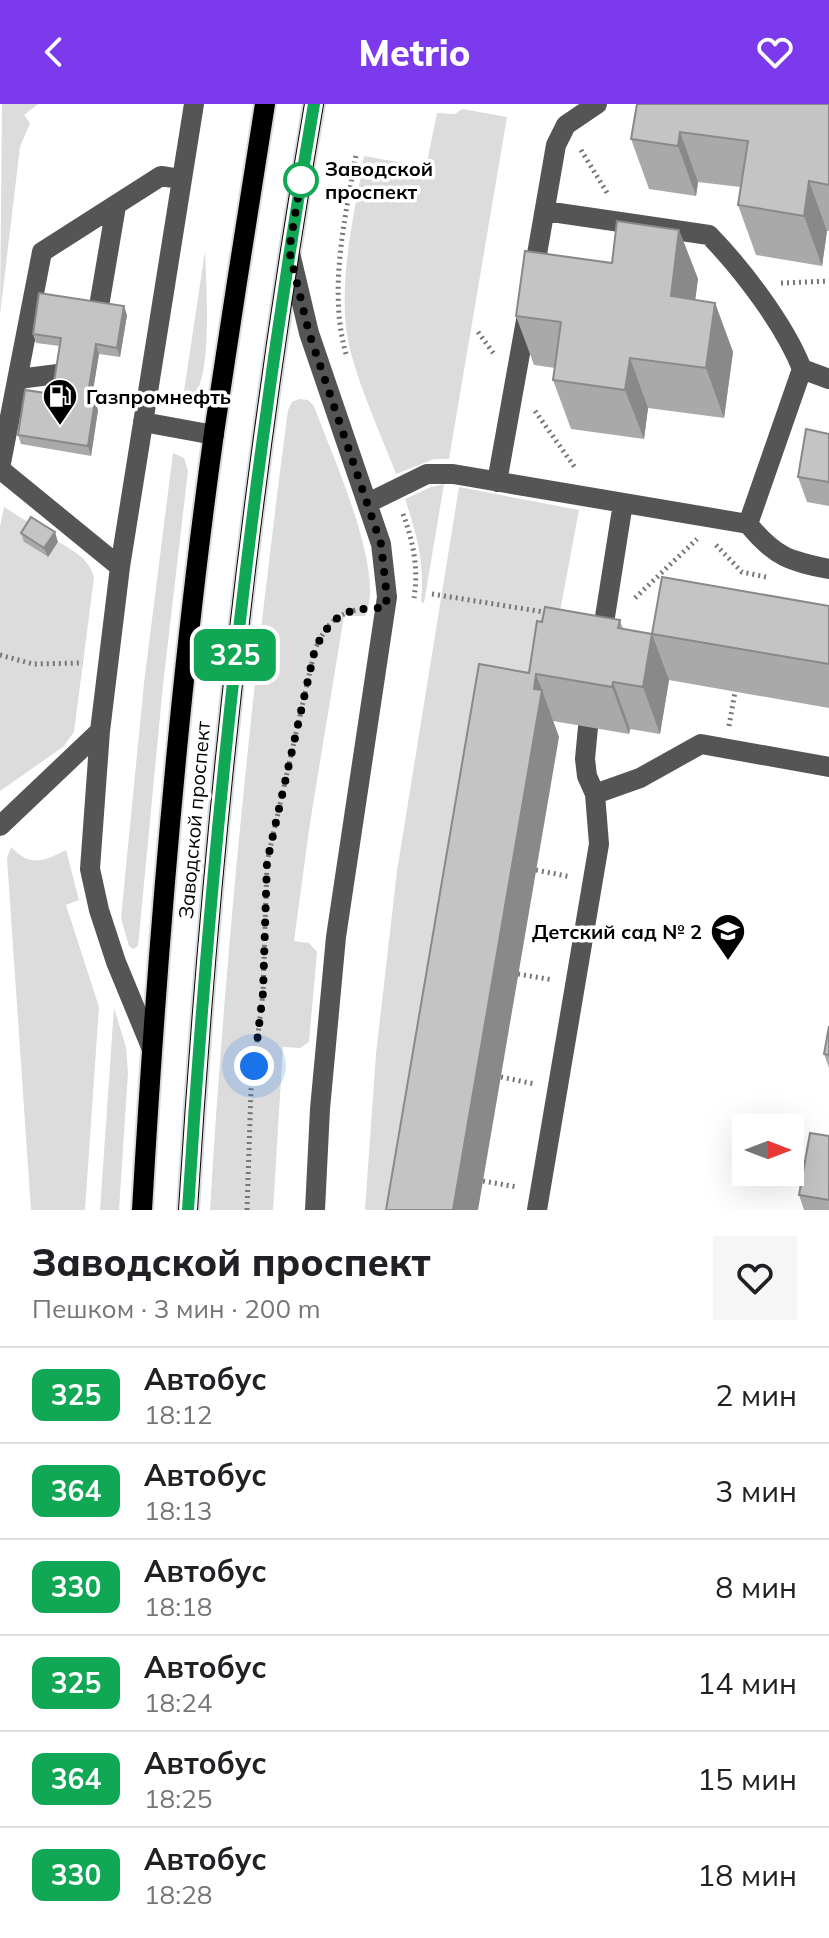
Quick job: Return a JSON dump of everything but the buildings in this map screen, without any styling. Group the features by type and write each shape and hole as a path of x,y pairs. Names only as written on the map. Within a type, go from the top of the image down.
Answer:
{"main road":[{"name":"Заводской проспект","path":"142,1210 151,1047 180,731 214,435 265,104"},
{"name":"Заводской проспект","path":"188,1210 205,951 229,706 289,250 314,104"}],"street":[{"path":"151,1047 116,962 90,869 100,731 120,567 194,104"},
{"path":"497,482 556,145 566,125 597,104"},
{"path":"120,567 0,468 42,252 161,176 180,179"},
{"path":"18,379 88,370 116,206"},
{"path":"545,211 709,235 725,251 792,343 802,369 748,524"},
{"path":"289,250 309,333 381,544 387,597 336,937 320,1109 315,1210"},
{"path":"802,369 829,379"},
{"path":"143,422 214,435"},
{"path":"368,503 427,474 453,474 748,524 766,545 787,559 829,569"},
{"path":"599,660 623,503"},
{"path":"537,1210 599,844 595,794 587,776 585,759 588,727"},
{"path":"0,826 100,731"},
{"path":"595,794 640,778 701,744 829,767"}],"path":[{"path":"566,125 624,222"},
{"path":"748,283 829,281"},
{"path":"604,622 622,610 718,519"},
{"path":"432,594 557,614"},
{"path":"247,1210 251,1090 263,993 267,862 315,649 326,627 340,614 363,608 385,608"},
{"path":"0,655 33,664 108,664"},
{"path":"536,870 592,881"},
{"path":"518,974 575,983"},
{"path":"501,1077 557,1088"}],"shaded area":[{"path":"2,104 38,104 24,115 30,123 20,147 0,315"},
{"path":"462,109 507,117 449,459 434,459 396,474 360,383 346,328 347,263 364,156 426,167 437,113 455,114"},
{"path":"205,251 206,350 199,386 193,397 183,398"},
{"path":"308,400 314,406 343,481 363,543 370,596 365,616 344,616 310,823 294,941 309,943 317,952 309,1042 300,1048 283,1047 273,1210 210,1210 232,909 252,709 288,410 292,402"},
{"path":"173,453 184,458 188,471 163,685 138,946 133,949 129,946 121,918 144,683"},
{"path":"444,484 424,603 421,602 419,550 405,499"},
{"path":"459,487 579,510 558,622 408,1210 365,1210 376,1054 397,871"},
{"path":"4,507 34,526 24,542 47,557 59,542 85,561 94,578 74,732 63,747 0,791 0,527"},
{"path":"11,847 31,860 66,850 79,900 66,905 99,1007 85,1210 31,1210 7,858"},
{"path":"114,1008 126,1047 128,1073 119,1210 100,1210"}],"bus line":[{"name":"325","path":"188,1210 205,951 229,706 285,278 314,104"}],"place":[{"name":"Заводской проспект","path":"301,180"},
{"name":"Газпромнефть","path":"60,427"},
{"name":"Детский сад № 2","path":"728,962"}],"route":[{"path":"254,1066 263,993 267,862 315,649 326,627 340,614 363,608 385,608 387,597 381,544 309,333 289,250 301,180"}]}
